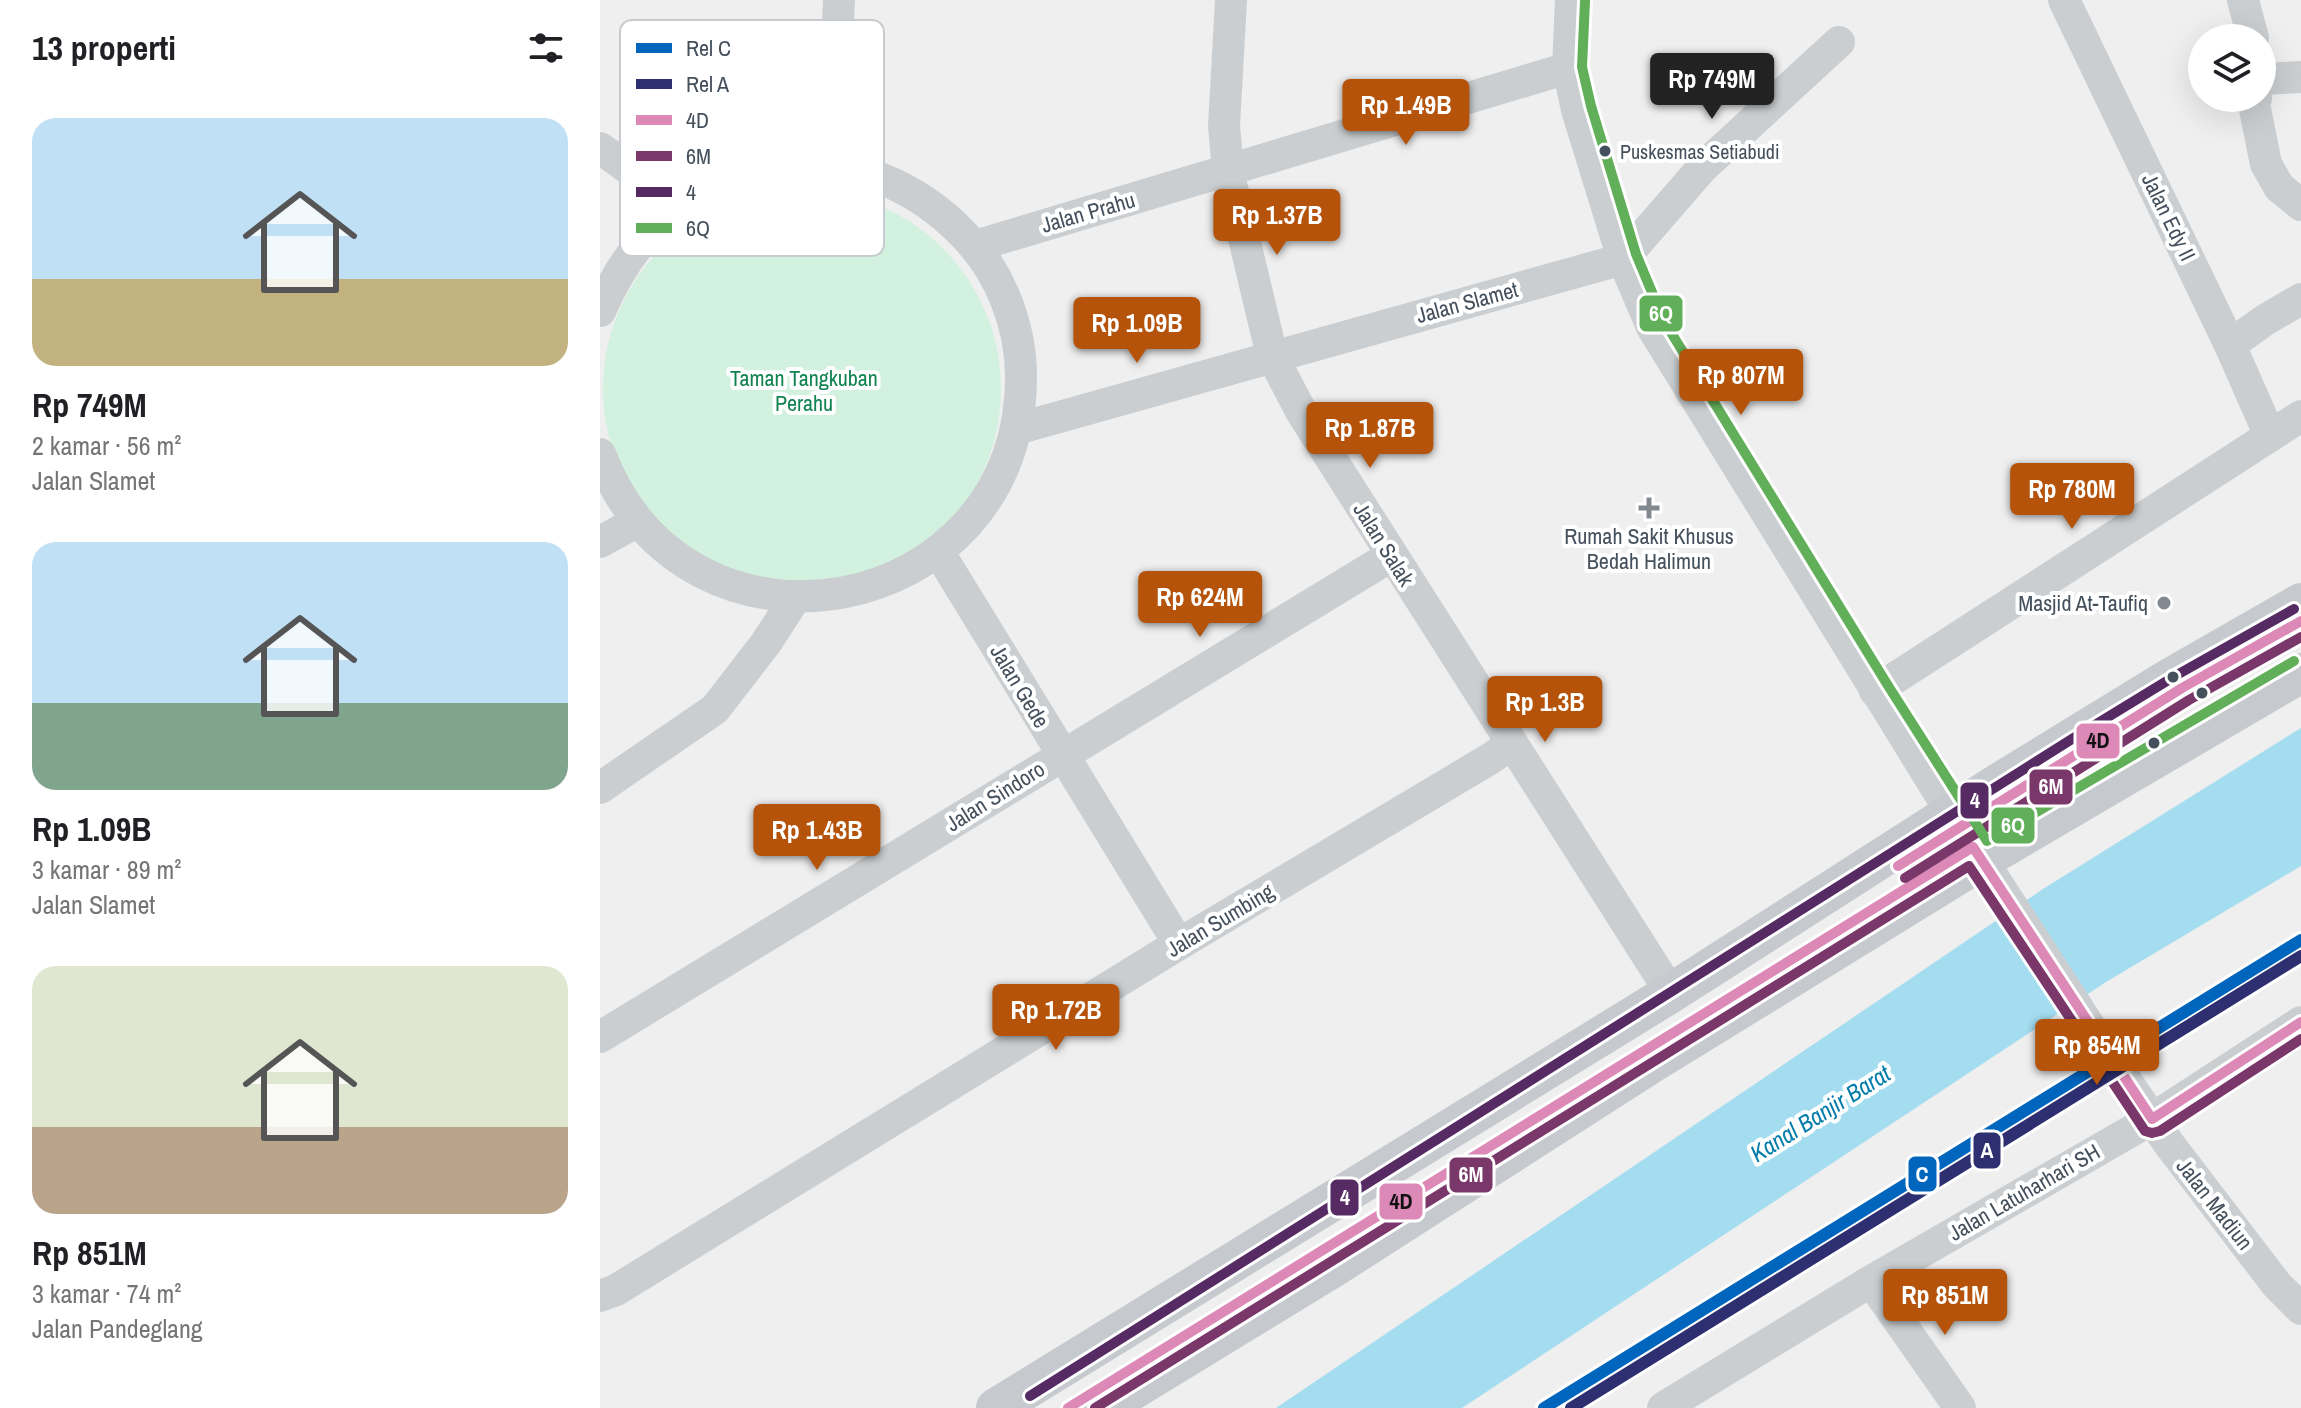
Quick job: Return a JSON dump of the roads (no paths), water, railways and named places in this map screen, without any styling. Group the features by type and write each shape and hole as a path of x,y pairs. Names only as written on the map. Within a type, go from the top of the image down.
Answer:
{"main road":[{"path":"996,1408 1671,993 1951,812 2170,678 2301,603"},
{"path":"1103,1408 1334,1267 1635,1074 1987,868 2301,673"},
{"path":"1609,1031 1635,1074"}],"street":[{"path":"838,20 839,0"},
{"name":"Jalan Salak","path":"1231,0 1224,126 1228,171 1272,356 1302,413 1391,556 1671,993"},
{"name":"Jalan Madiun","path":"1571,0 1568,68 1577,110 1623,259 1652,327 1875,691 2088,1024 2152,1119 2277,1285 2301,1309"},
{"name":"Jalan Edy II","path":"2064,0 2230,345 2270,436"},
{"path":"2243,0 2249,24"},
{"path":"1623,259 1702,168 1839,42"},
{"name":"Jalan Prahu","path":"975,246 1568,68"},
{"path":"2276,81 2301,77"},
{"path":"2256,112 2266,164 2279,187 2301,205"},
{"path":"600,148 620,162"},
{"path":"600,454 620,497 663,546 692,567 725,583 759,594 795,598 834,596 871,587 906,572 938,551 965,526 988,496 1005,464 1016,429 1021,397 1021,364 1016,332 1007,301 975,246 948,218 917,195 884,179"},
{"path":"600,311 619,270 630,256"},
{"name":"Jalan Slamet","path":"1016,429 1623,259"},
{"path":"2230,345 2301,299"},
{"path":"1875,691 2301,416"},
{"path":"600,542 638,521"},
{"name":"Jalan Gede","path":"938,551 1179,944"},
{"name":"Jalan Sindoro","path":"600,1037 1391,556"},
{"path":"600,788 715,709 766,643 795,598"},
{"name":"Jalan Sumbing","path":"600,1296 629,1282 1179,944 1512,744"},
{"name":"Jalan Latuharhari SH","path":"1663,1408 1871,1281 2152,1119 2301,1022"},
{"path":"1871,1281 1960,1408"}],"water":[{"name":"Kanal Banjir Barat","path":"2301,728 2301,866 2106,982 1462,1408 1276,1408 2043,889"}],"rail line":[{"name":"C","path":"1544,1408 2301,940"},
{"name":"A","path":"1571,1408 2301,956"}],"place":[{"name":"Puskesmas Setiabudi","path":"1605,151"},
{"name":"Rumah Sakit Khusus Bedah Halimun","path":"1649,508"},
{"name":"Masjid At-Taufiq","path":"2164,603"}],"park label":[{"name":"Taman Tangkuban Perahu","path":"804,390"}]}
